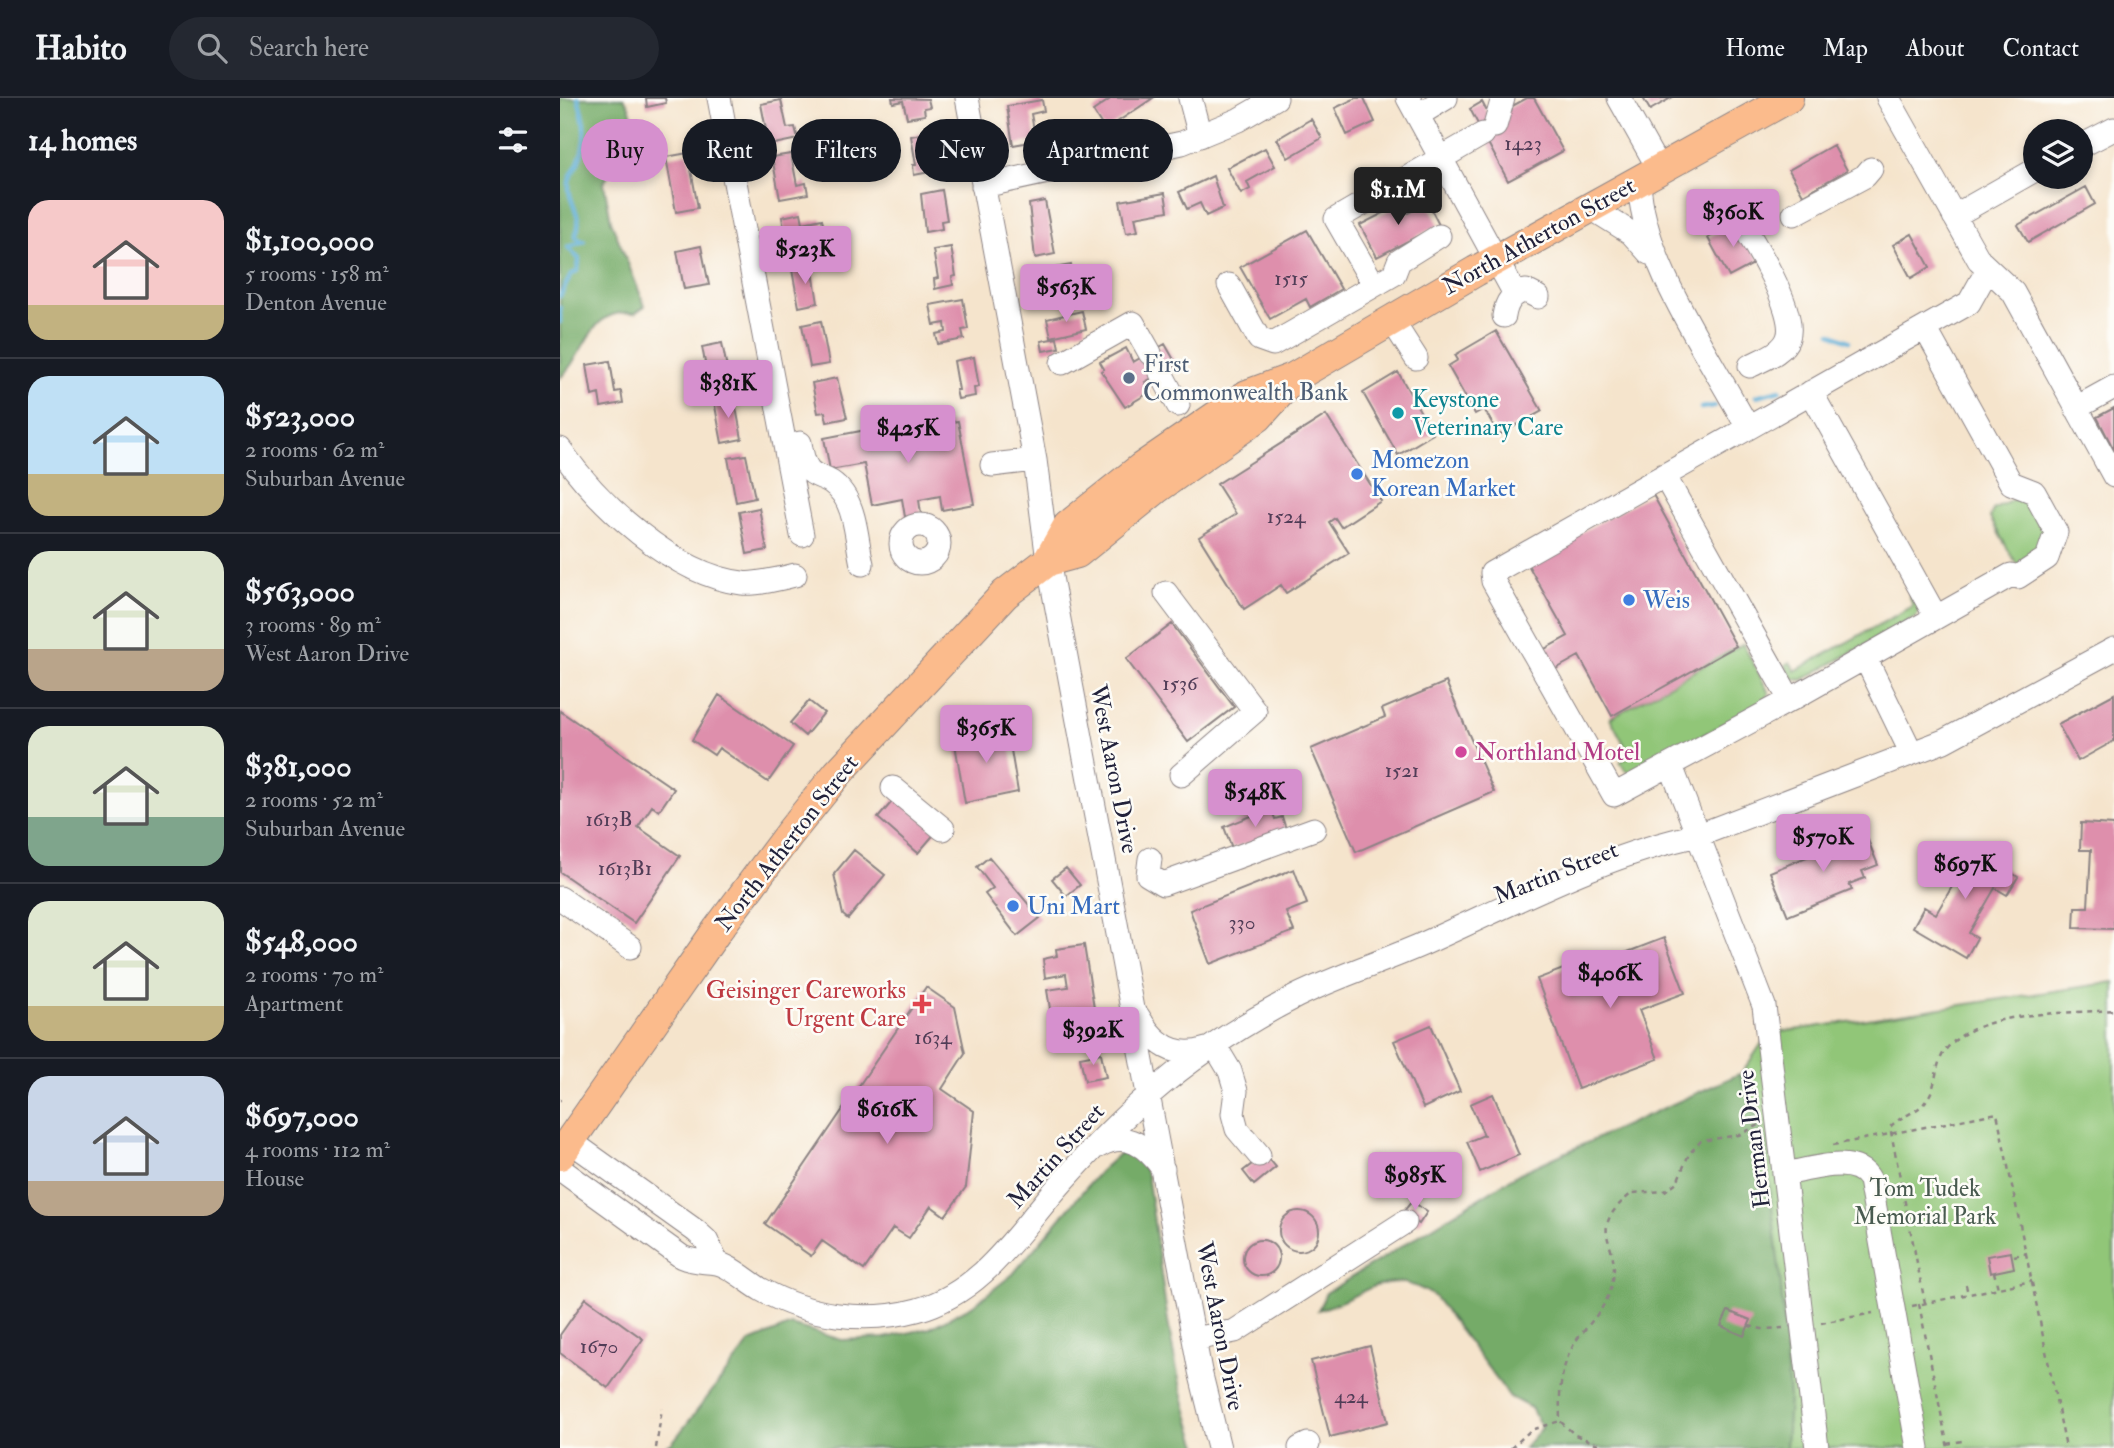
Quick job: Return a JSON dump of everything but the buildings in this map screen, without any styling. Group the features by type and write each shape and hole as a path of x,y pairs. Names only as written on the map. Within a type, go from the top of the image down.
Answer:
{"main road":[{"name":"North Atherton Street","path":"562,1150 718,929 838,774 1005,594 1048,561 1068,526 1141,468 1247,395 1293,378 1496,259 1788,98"}],"street":[{"path":"719,98 802,535"},
{"name":"West Aaron Drive","path":"967,98 1035,460 1048,561 1194,1339 1219,1448"},
{"path":"1190,98 1200,136"},
{"path":"984,186 1129,155 1200,136 1238,120 1276,98"},
{"path":"1446,98 1413,106 1515,294"},
{"path":"1416,358 1401,314 1384,280 1336,219 1489,130 1503,98"},
{"path":"1888,98 1954,216 1988,269 2013,292 2114,476"},
{"path":"1622,103 1649,175 1643,223 1654,258 1748,428"},
{"path":"2093,140 2114,129"},
{"path":"1794,214 1866,176 1871,169"},
{"path":"1954,216 2023,177"},
{"path":"1591,208 1631,233 1654,258"},
{"path":"1737,216 1781,295 1789,325 1789,337 1783,346 1750,366"},
{"path":"1273,344 1384,280 1399,261 1439,236"},
{"path":"1925,328 2011,483 2034,492 2056,532 2042,563 2018,577 2011,575 1619,796 1611,793 1491,576 1495,570 1973,299 1988,269"},
{"path":"1229,285 1259,340 1273,344 1293,378"},
{"path":"1504,316 1507,304 1515,294 1526,291 1538,297"},
{"path":"1062,363 1133,323 1150,353"},
{"path":"1161,373 1178,405"},
{"path":"2076,408 2114,387"},
{"path":"1811,392 1936,617"},
{"path":"800,443 804,468 809,473 826,479 844,496 862,564"},
{"path":"560,449 592,489 623,519 668,552 716,578 746,584 795,575"},
{"path":"992,465 1035,460"},
{"path":"1664,475 1790,700"},
{"path":"1166,593 1255,711 1181,775"},
{"name":"Martin Street","path":"1911,752 1952,723 2114,633"},
{"name":"Martin Street","path":"562,1150 696,1231 706,1240 717,1263 772,1296 820,1312 866,1317 920,1309 950,1296 984,1274 1093,1150 1149,1095 1216,1046 1299,996 1426,943 1494,926 1659,860 1699,835 1959,734 2114,649"},
{"path":"1865,657 1911,752"},
{"name":"Herman Drive","path":"1671,766 1763,1006 1817,1448"},
{"path":"893,788 943,829"},
{"path":"1150,859 1148,875 1163,884 1314,829"},
{"path":"560,898 630,947"},
{"path":"1132,1004 1145,1028 1171,1051 1189,1053 1216,1046 1230,1072 1236,1091 1233,1114 1237,1129 1259,1155"},
{"path":"1093,1150 1117,1139 1136,1142 1150,1152 1163,1169"},
{"path":"1785,1174 1854,1166 1865,1171 1870,1180 1918,1448"},
{"path":"1194,1339 1235,1331 1405,1222"}],"path":[{"path":"1925,1303 1891,1134 1892,1124 1927,1101 1939,1058 1960,1036 2037,1013 2114,1010"},
{"path":"1825,1147 1997,1113 2066,1448"},
{"path":"1608,1448 1576,1435 1560,1421 1559,1390 1566,1361 1578,1338 1600,1313 1613,1279 1614,1257 1606,1240 1607,1226 1621,1204 1632,1193 1665,1191 1677,1182 1689,1154 1701,1141 1739,1135 1765,1121"},
{"path":"1607,1226 1614,1228"},
{"path":"2014,1256 2026,1253"},
{"path":"1994,1272 1998,1288"},
{"path":"1962,1441 1948,1446 1919,1304 2032,1281"},
{"path":"1966,1285 1968,1294"},
{"path":"1818,1324 1884,1311"},
{"path":"1749,1326 1762,1329 1783,1328"},
{"path":"656,1448 662,1408"},
{"path":"1933,1413 1941,1411"},
{"path":"1511,1448 1531,1430 1560,1421"}],"green space":[{"path":"560,98 624,98 632,119 581,119 581,182 605,182 611,221 645,306 635,313 619,313 607,317 598,324 560,378"},
{"path":"2018,497 2025,498 2048,538 2043,557 2017,565 1990,518 1993,510"},
{"path":"1913,594 1920,608 1916,617 1802,680 1793,679 1785,665 1790,662 1795,671 1913,606 1909,596"},
{"path":"1743,644 1769,693 1765,701 1635,773 1625,770 1620,762 1630,755 1610,718"},
{"name":"Tom Tudek Memorial Park","path":"2114,982 2114,1448 1758,1448 1726,1097 1768,1034"},
{"path":"1739,1074 1764,1136 1781,1286 1789,1398 1786,1448 1524,1448 1542,1428 1531,1408 1510,1397 1434,1296 1417,1287 1388,1283 1318,1310 1326,1293 1520,1173"},
{"path":"1120,1153 1138,1156 1147,1175 1172,1347 1188,1415 1199,1448 663,1448 672,1443 750,1342 791,1325 842,1340 884,1338 930,1328 972,1306 1013,1274 1099,1172"}],"waterway":[{"path":"560,296 571,275 578,270 579,259 568,247 584,241 575,236 578,222 569,191 569,181 578,163 584,138 584,123 578,98"},
{"path":"560,308 560,322"},
{"path":"1831,333 1849,341"},
{"path":"1756,396 1780,390"},
{"path":"1701,408 1714,406"}],"place":[{"name":"First Commonwealth Bank","path":"1129,378"},
{"name":"Keystone Veterinary Care","path":"1398,413"},
{"name":"Momezon Korean Market","path":"1357,474"},
{"name":"Weis","path":"1629,600"},
{"name":"Northland Motel","path":"1461,752"},
{"name":"Uni Mart","path":"1013,906"},
{"name":"Geisinger Careworks Urgent Care","path":"922,1004"}]}
